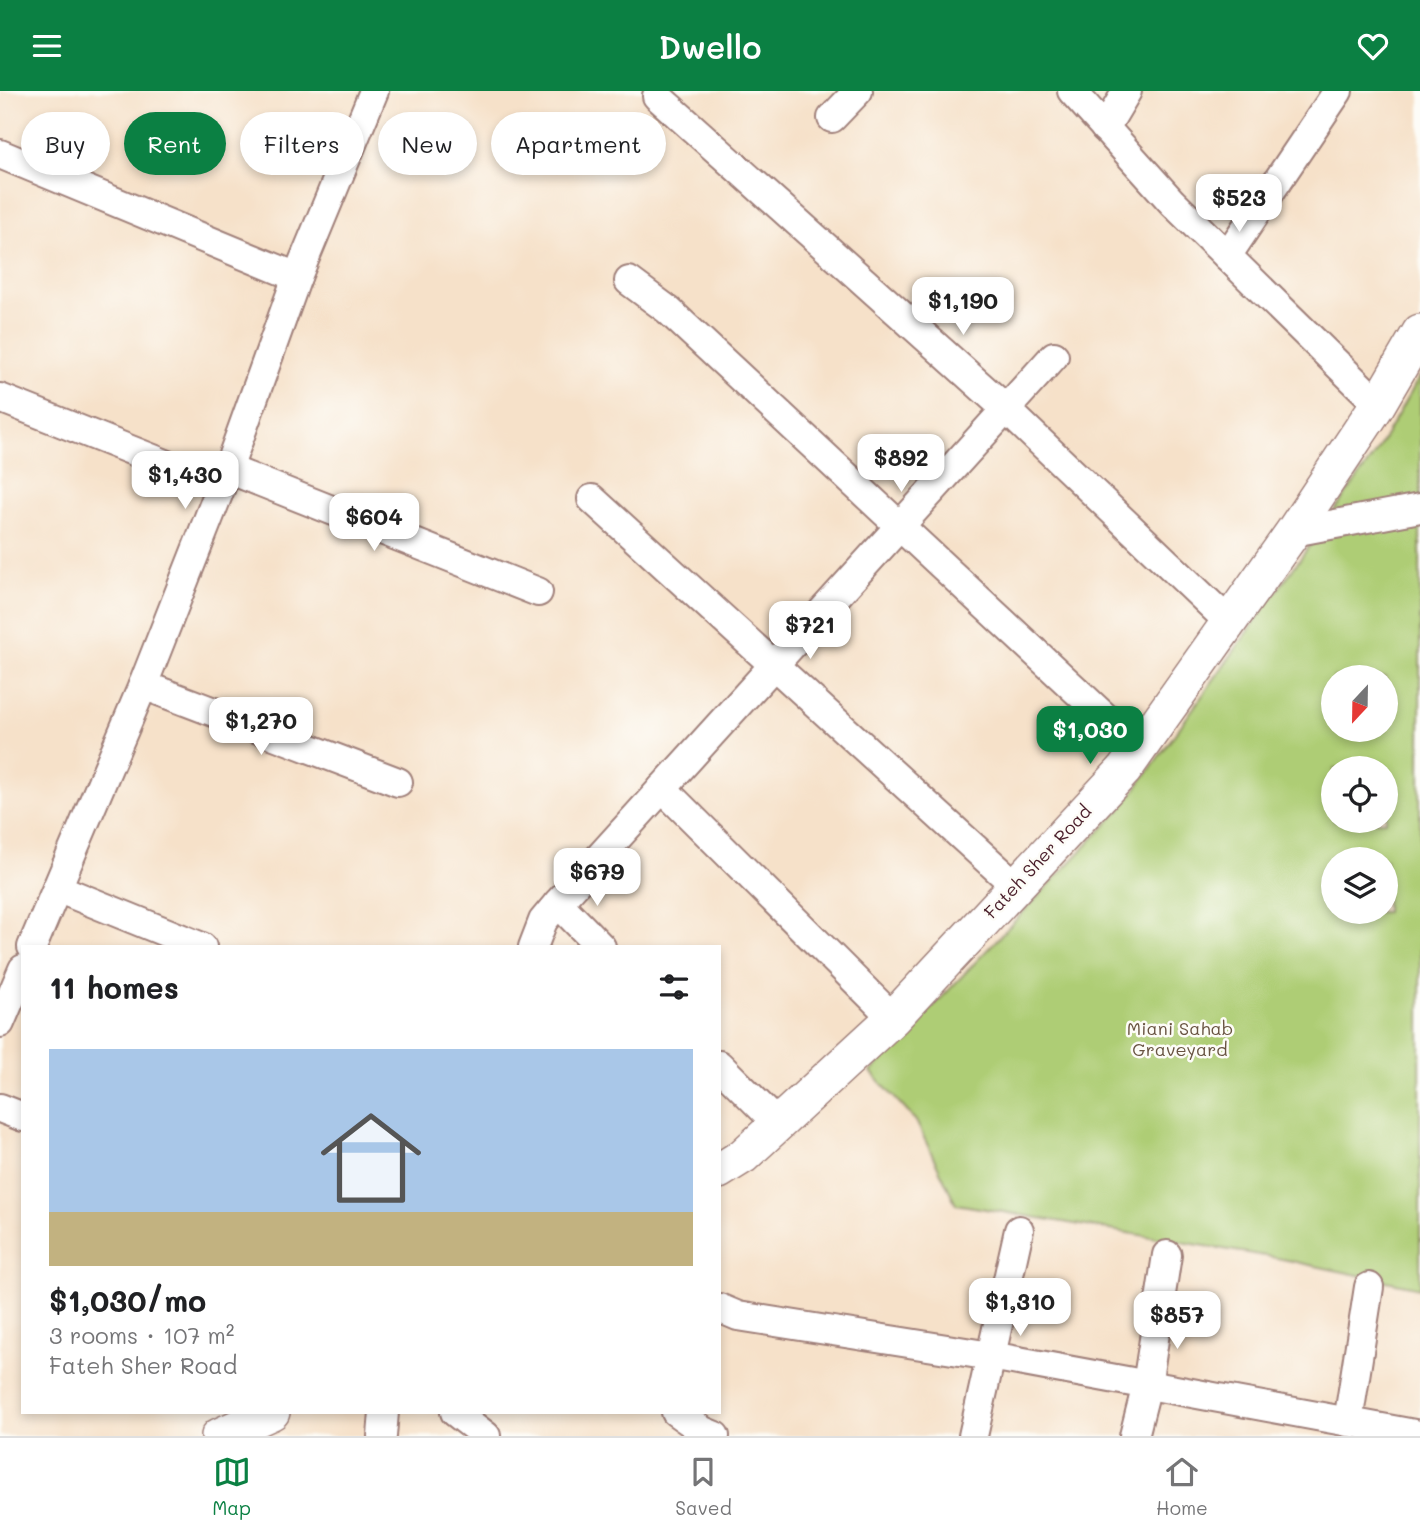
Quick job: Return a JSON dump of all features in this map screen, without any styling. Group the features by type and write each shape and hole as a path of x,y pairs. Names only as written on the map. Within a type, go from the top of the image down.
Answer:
{"street":[{"path":"33,945 143,685 224,477 297,277 374,91"},
{"path":"832,118 858,91"},
{"path":"1072,91 1172,202 1378,404"},
{"path":"1105,128 1127,91"},
{"path":"1227,256 1338,91"},
{"path":"657,96 1006,409 1229,622"},
{"path":"0,154 297,277"},
{"path":"629,281 668,310 1139,749"},
{"name":"Fateh Sher Road","path":"721,1170 743,1156 893,1018 1124,770 1293,532 1378,404 1420,332"},
{"path":"534,945 542,921 1054,356"},
{"path":"0,398 538,592"},
{"path":"592,499 1016,886"},
{"path":"1293,532 1420,508"},
{"path":"143,685 398,782"},
{"path":"662,788 893,1018"},
{"path":"57,888 197,945"},
{"path":"558,903 599,945"},
{"path":"0,1023 21,974"},
{"path":"721,1067 778,1123"},
{"path":"0,1108 21,1116"},
{"path":"973,1436 1019,1230"},
{"path":"1134,1436 1147,1385 1167,1255"},
{"path":"1348,1422 1369,1287"},
{"path":"721,1309 738,1316 991,1356 1420,1435"},
{"path":"219,1436 268,1414"},
{"path":"382,1436 384,1414"},
{"path":"458,1414 486,1436"},
{"path":"679,1414 715,1436"}],"green space":[{"name":"Miani Sahab Graveyard","path":"1420,376 1420,1288 1277,1258 956,1204 916,1121 871,1072 1122,808 1375,454"}]}
